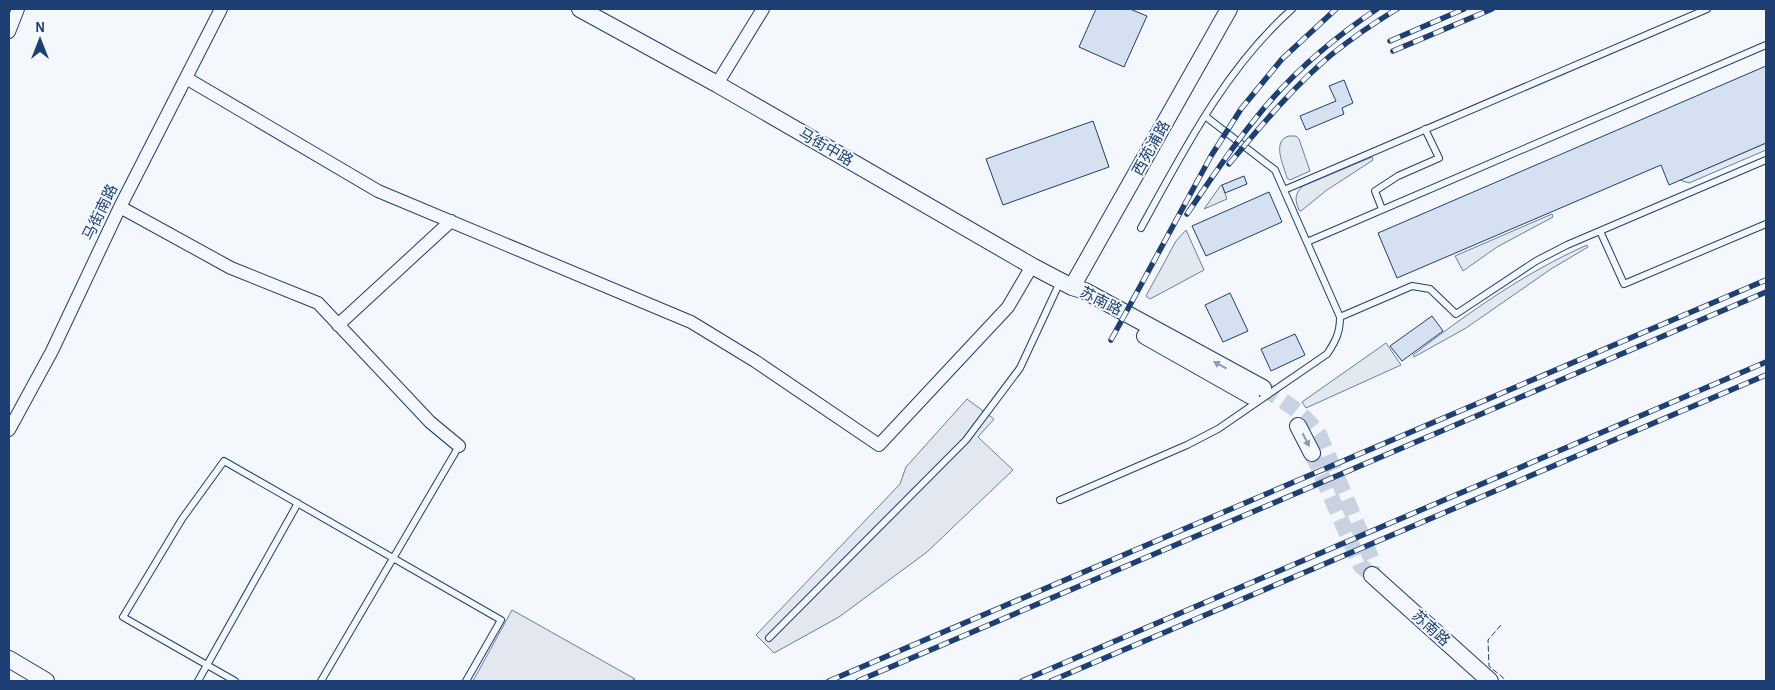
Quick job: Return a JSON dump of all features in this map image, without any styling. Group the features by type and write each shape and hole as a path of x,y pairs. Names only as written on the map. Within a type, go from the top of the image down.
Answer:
{"street":[{"path":"9,32 18,9"},
{"name":"马街南路","path":"9,430 52,351 120,207 221,9"},
{"name":"马街中路","path":"580,9 717,84 1066,284"},
{"path":"717,84 763,9"},
{"name":"西苑浦路","path":"1066,284 1229,9"},
{"path":"186,78 378,191 691,322 755,361 879,445 1008,307 1032,266"},
{"path":"120,207 231,268 318,303 430,422 459,446"},
{"path":"338,325 451,221"},
{"name":"苏南路","path":"1066,284 1085,291 1257,392"},
{"path":"1298,426 1312,453"},
{"name":"苏南路","path":"1372,574 1490,681"},
{"path":"9,659 46,681"}],"lane":[{"path":"1141,228 1188,142 1244,58 1292,9"},
{"path":"1284,190 1707,9"},
{"path":"1307,242 1766,45"},
{"path":"1060,500 1188,445 1218,429 1327,354 1340,331 1340,316 1275,170 1205,116"},
{"path":"1382,209 1375,191 1398,176 1439,158 1425,129"},
{"path":"1340,316 1412,286 1430,289 1456,314 1536,261 1600,231 1766,160"},
{"path":"1600,231 1624,284 1766,224"},
{"path":"769,638 966,440 1020,368 1066,284"},
{"path":"321,681 459,446"},
{"path":"236,681 123,617 182,519 224,461 501,620 466,681"},
{"path":"198,681 298,503"}],"shaded area":[{"path":"1289,136 1296,136 1299,139 1310,171 1290,180 1287,178 1280,154 1281,143"},
{"path":"1766,143 1766,150 1689,183 1680,180"},
{"path":"1372,157 1373,160 1327,190 1301,211 1299,210 1296,197 1303,186"},
{"path":"1221,185 1227,199 1204,209"},
{"path":"1552,214 1553,217 1497,247 1463,271 1455,256"},
{"path":"1186,230 1204,270 1150,299 1146,296 1176,241"},
{"path":"1587,245 1588,247 1551,269 1466,328 1414,357 1413,355 1434,339 1497,295 1541,268"},
{"path":"1386,343 1401,365 1306,408 1302,402"},
{"path":"967,399 994,419 978,437 1013,470 927,552 839,617 774,653 756,635 900,484 906,467"},
{"path":"512,610 635,679 631,681 473,681"}],"building":[{"path":"1096,9 1130,9 1147,16 1124,67 1079,47"},
{"path":"1766,66 1766,143 1669,185 1661,165 1397,278 1378,233"},
{"path":"1344,80 1353,103 1342,108 1344,114 1306,130 1300,116 1336,101 1329,86"},
{"path":"1093,121 1109,167 1003,205 986,159"},
{"path":"1244,176 1247,184 1225,193 1222,185"},
{"path":"1269,192 1282,222 1206,256 1192,226"},
{"path":"1230,293 1248,331 1223,342 1205,305"},
{"path":"1432,316 1443,331 1402,361 1390,346"},
{"path":"1295,334 1305,355 1271,371 1261,349"}],"tunnel":[{"path":"1263,388 1300,413 1319,434 1372,560 1372,575"},
{"path":"1312,453 1361,566 1372,575"}],"railway":[{"path":"1111,340 1211,156 1241,109 1282,59 1336,9"},
{"path":"1187,214 1220,165 1269,102 1328,45 1377,9"},
{"path":"1229,164 1278,107 1317,67 1355,37 1397,9"},
{"path":"1390,41 1464,9"},
{"path":"1393,51 1492,9"},
{"path":"829,681 1766,280"},
{"path":"858,681 1766,292"},
{"path":"1022,681 1766,362"},
{"path":"1051,681 1766,375"}],"fence":[{"path":"1501,625 1488,640 1489,666 1507,681"}]}
